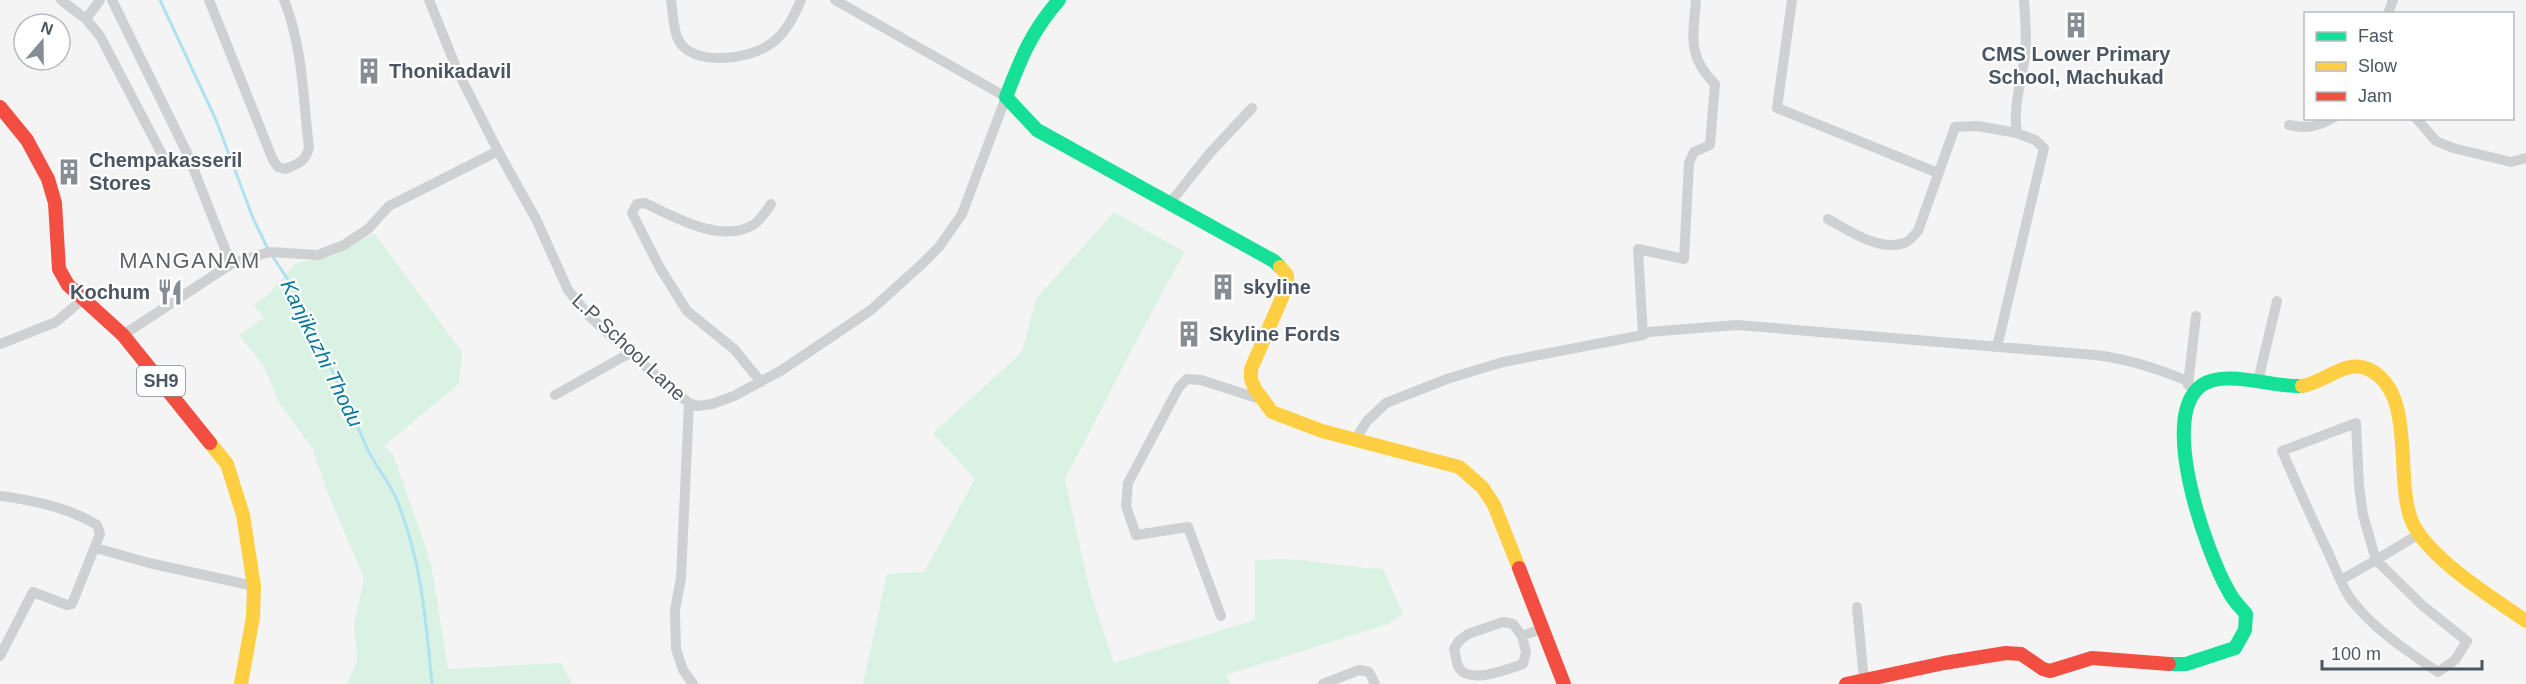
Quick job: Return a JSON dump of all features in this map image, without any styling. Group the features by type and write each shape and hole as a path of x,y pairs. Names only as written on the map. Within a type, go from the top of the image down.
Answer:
{"main road":[{"path":"1059,0 1043,18 1027,43 1006,97 1037,130 1274,261 1287,276 1287,286 1251,369 1251,380 1263,400 1272,412 1355,440 1459,467 1473,476 1486,490 1494,505 1564,684"},
{"name":"SH9","path":"0,107 27,140 48,179 55,203 59,269 68,285 123,335 227,464 237,488 243,515 254,586 253,617 241,684"},
{"path":"1846,684 1944,663 2006,653 2021,654 2043,669 2050,671 2092,658 2186,664 2235,648 2245,630 2246,614 2236,604 2223,582 2189,480 2182,438 2190,397 2204,384 2222,381 2258,381 2300,386 2356,367 2377,374 2388,385 2393,398 2398,415 2406,504 2410,519 2419,534 2494,599 2526,621"}],"street":[{"path":"61,0 86,19 114,59 166,162 177,163 188,155"},
{"path":"86,19 100,0"},
{"path":"112,0 188,155 231,264"},
{"path":"209,0 273,160 285,169 299,164 306,158 309,148 299,54 284,0"},
{"name":"L.P School Lane","path":"429,0 458,72 536,219 568,290 589,316 630,353 688,403 698,406 712,404 761,382 871,310 939,248 962,214 1006,97"},
{"path":"671,0 679,41 690,52 714,58 751,54 770,45 783,33 801,0"},
{"path":"835,0 1006,97"},
{"path":"1643,335 1638,249 1684,259 1689,163 1694,152 1710,145 1715,84 1697,61 1693,41 1696,0"},
{"path":"1792,0 1777,108 1938,173"},
{"path":"2017,133 2016,98 2025,61 2024,0"},
{"path":"1170,203 1209,154 1252,108"},
{"path":"2289,125 2304,129 2329,120"},
{"path":"2418,120 2436,141 2453,148 2511,162 2526,158"},
{"path":"1828,219 1861,237 1887,245 1905,243 1918,231 1955,127 1977,126 2017,133 2035,140 2044,148 1997,347"},
{"path":"123,335 231,264 269,252 310,255 330,252 368,229 389,206 498,151"},
{"path":"761,382 735,350 687,311 660,268 632,213 637,204 645,203 712,230 738,232 755,224 771,204"},
{"path":"0,344 56,322 83,299"},
{"path":"2258,381 2277,301"},
{"path":"2190,397 2187,381 2196,316"},
{"path":"1355,440 1368,421 1386,403 1447,379 1503,362 1643,335 1648,332 1737,326 2121,358 2153,367 2187,381"},
{"path":"555,395 630,353"},
{"path":"1221,616 1188,528 1136,536 1126,506 1128,483 1179,387 1187,379 1201,380 1263,400"},
{"path":"688,403 681,578 675,610 676,649 682,670 693,684"},
{"path":"2356,423 2363,515 2376,560 2423,606 2467,641 2455,660 2438,672 2394,641 2349,597 2282,451 2356,423"},
{"path":"0,496 59,509 93,522 97,525 100,534 72,604 67,605 33,592 0,656"},
{"path":"2341,580 2419,534"},
{"path":"96,548 149,563 254,586"},
{"path":"1857,607 1864,680"},
{"path":"1503,622 1513,624 1522,636 1526,652 1523,664 1478,681 1466,677 1459,669 1454,650 1459,641 1468,634 1503,622"},
{"path":"1522,636 1541,629"},
{"path":"1323,684 1359,670 1369,672 1375,684"}],"green space":[{"path":"1114,212 1185,252 1065,479 1089,588 1114,663 1255,620 1255,561 1300,560 1383,569 1403,614 1388,624 1226,675 1231,684 863,684 887,574 924,572 975,479 933,433 1022,352 1036,299"},
{"path":"374,233 462,352 459,384 384,446 393,454 431,563 448,669 561,663 572,684 347,684 357,661 354,625 364,578 326,489 313,449 280,404 263,365 239,335 264,318 254,305 269,294 295,264 337,254"}],"waterway":[{"name":"Kanjikuzhi Thodu","path":"160,0 216,120 253,218 268,249"},
{"name":"Kanjikuzhi Thodu","path":"271,254 298,295 368,450 396,498 417,566 432,684"}],"traffic: fast":[{"path":"1059,0 1041,23 1028,46 1006,97 1037,130 1274,261 1280,267"},
{"path":"2169,664 2186,664 2235,648 2245,630 2246,614 2231,595 2209,548 2190,486 2185,454 2184,425 2189,401 2202,385 2224,379 2302,386"}],"traffic: slow":[{"path":"1280,267 1287,275 1287,286 1251,369 1251,379 1255,389 1272,412 1322,431 1459,467 1483,488 1494,505 1519,568"},
{"path":"2302,386 2351,367 2368,369 2384,381 2394,397 2399,418 2405,487 2414,526 2435,553 2450,566 2526,621"},
{"path":"210,443 227,464 243,515 254,586 253,617 241,684"}],"traffic: jam":[{"path":"0,107 27,140 48,179 55,203 59,269 68,285 123,335 210,443"},
{"path":"1519,568 1564,684"},
{"path":"1846,684 1944,663 2006,653 2021,654 2043,669 2050,671 2092,658 2169,664"}],"place":[{"name":"CMS Lower Primary School, Machukad","path":"2076,25"},
{"name":"Thonikadavil","path":"369,71"},
{"name":"Chempakasseril Stores","path":"69,172"},
{"name":"skyline","path":"1223,287"},
{"name":"Kochum","path":"170,292"},
{"name":"Skyline Fords","path":"1189,334"}],"district":[{"name":"MANGANAM","path":"190,260"}]}
